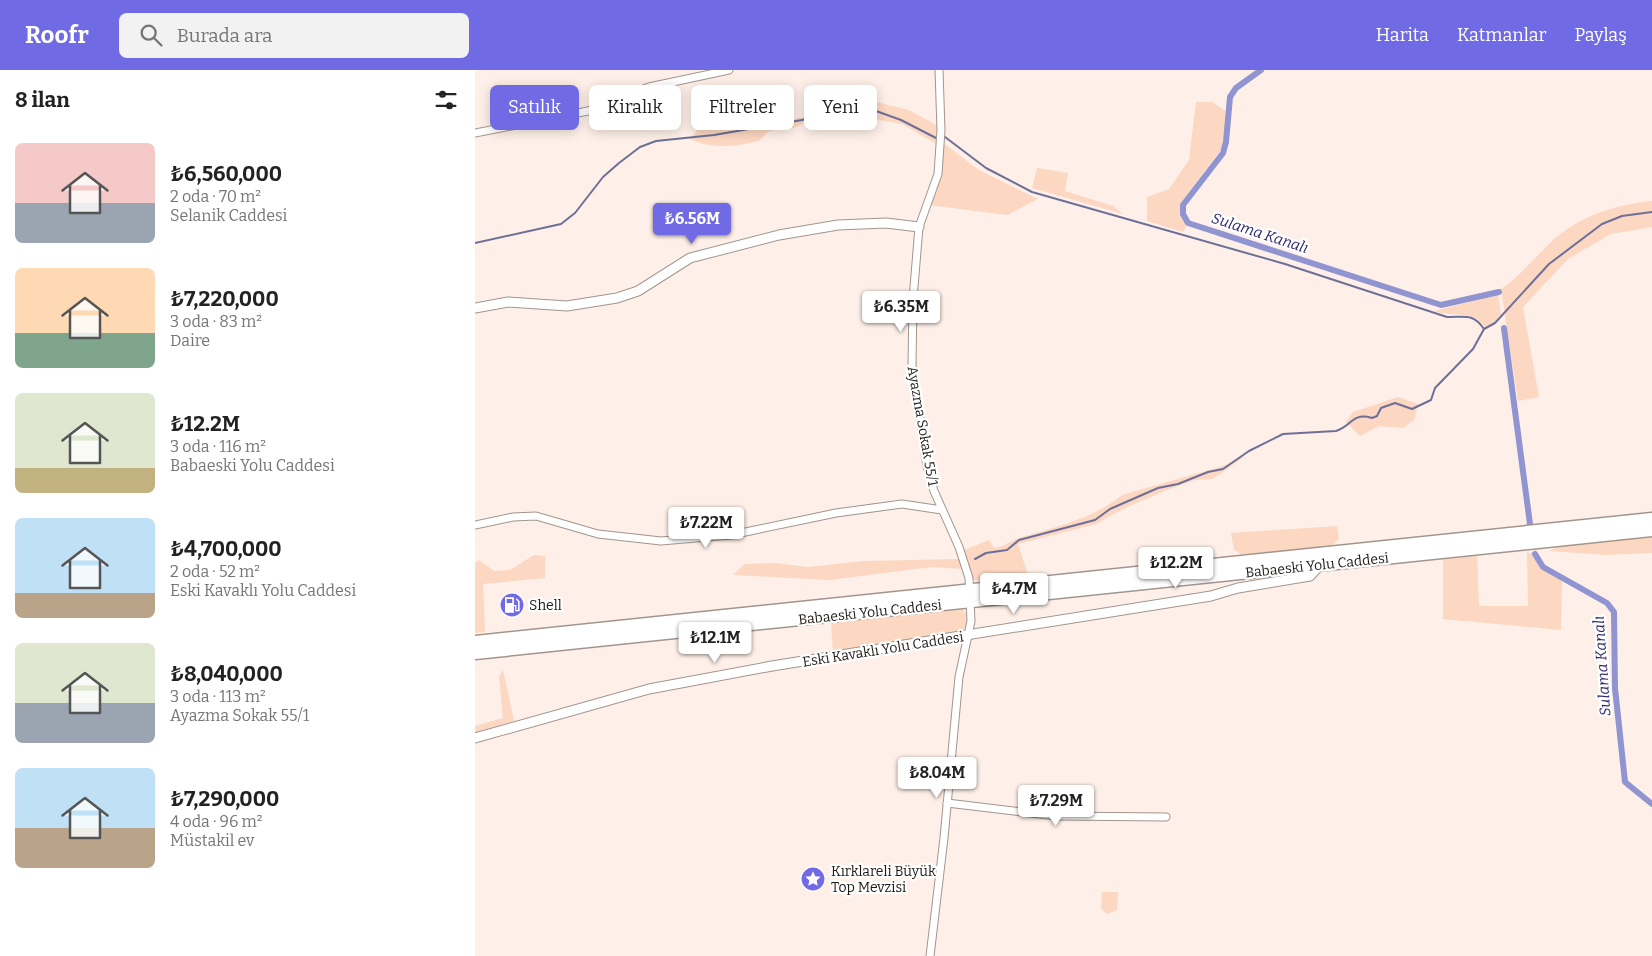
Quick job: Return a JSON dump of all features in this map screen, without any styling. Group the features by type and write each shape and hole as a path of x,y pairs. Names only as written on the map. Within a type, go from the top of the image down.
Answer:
{"highway":[{"name":"Babaeski Yolu Caddesi","path":"475,653 970,595 1320,565 1549,536 1652,519"},
{"name":"Babaeski Yolu Caddesi","path":"475,642 970,595 1549,536 1652,530"}],"street":[{"path":"475,133 588,111 649,87 729,70"},
{"name":"Ayazma Sokak 55/1","path":"930,956 959,677 966,636 971,621 970,595 959,547 942,510 927,466 912,365 912,305 919,227 938,174 941,130 939,70"},
{"path":"475,308 508,302 567,306 617,298 638,291 690,258 779,235 837,226 886,223 919,227"},
{"path":"475,525 536,516 598,534 662,541 731,535 836,513 902,504 942,510"},
{"name":"Eski Kavaklı Yolu Caddesi","path":"475,738 649,688 772,666 1211,596 1238,588 1310,576 1320,565"},
{"path":"947,803 1056,816 1165,817"}],"shaded area":[{"path":"877,102 909,110 940,127 938,145 902,124 877,119"},
{"path":"1196,102 1212,102 1227,112 1224,145 1180,204 1181,214 1187,225 1183,232 1147,221 1147,197 1169,189 1189,160"},
{"path":"804,117 804,122 794,128 794,119"},
{"path":"697,130 774,130 758,141 732,146 715,146 690,139"},
{"path":"942,142 979,170 1038,199 1007,215 929,205"},
{"path":"1037,168 1068,173 1065,191 1113,206 1123,214 1032,188"},
{"path":"1652,201 1652,227 1611,234 1568,259 1523,307 1539,397 1518,401 1501,289 1521,273 1551,242 1573,225 1598,213 1624,205"},
{"path":"1498,295 1501,314 1494,323 1485,327 1480,321 1469,316 1434,311"},
{"path":"1398,397 1418,404 1414,420 1403,428 1379,426 1360,436 1346,422 1353,412"},
{"path":"1245,456 1213,479 1195,480 1167,490 1123,509 1096,524 1018,544 1028,575 976,581 971,577 962,551 989,540 994,548 1001,546 1019,538 1085,517 1110,504 1122,495 1223,466"},
{"path":"1337,526 1339,538 1332,546 1242,555 1234,550 1231,533"},
{"path":"1652,537 1652,553 1606,555 1549,551 1560,546"},
{"path":"1527,553 1534,553 1543,568 1562,580 1561,630 1443,619 1443,559 1477,556 1479,606 1528,606"},
{"path":"534,555 545,556 545,578 483,584 485,632 475,633 475,563 479,560 494,571 510,570"},
{"path":"960,559 962,569 932,567 829,580 733,575 745,564 775,563 808,567 863,561"},
{"path":"963,610 967,614 966,627 957,633 833,653 831,622"},
{"path":"503,670 514,721 475,734 475,726 503,718 499,677"},
{"path":"1102,892 1118,892 1117,910 1107,914 1101,909"}],"waterway":[{"name":"Sulama Kanalı","path":"1261,70 1236,88 1230,97 1226,142 1223,153 1183,205 1183,214 1188,223 1441,305 1499,292"},
{"path":"475,243 561,224 575,213 603,177 619,163 640,147 656,141 714,135 843,113 876,111 901,120 936,138"},
{"path":"945,137 986,168 1032,192 1285,264 1447,317 1472,318 1484,329"},
{"path":"975,559 986,553 1007,550 1019,540 1095,520 1110,509 1158,488 1178,484 1208,472 1223,469 1249,451 1283,434 1336,431 1356,418 1372,418 1377,416 1381,408 1395,403 1412,409 1431,400 1435,388 1473,349 1484,329 1495,323 1549,264 1602,224 1622,216 1652,212"},
{"name":"Sulama Kanalı","path":"1504,328 1530,524"},
{"name":"Sulama Kanalı","path":"1535,554 1543,567 1607,603 1614,612 1615,688 1625,782 1652,804"}],"place":[{"name":"Shell","path":"512,605"},
{"name":"Kırklareli Büyük Top Mevzisi","path":"813,879"}]}
